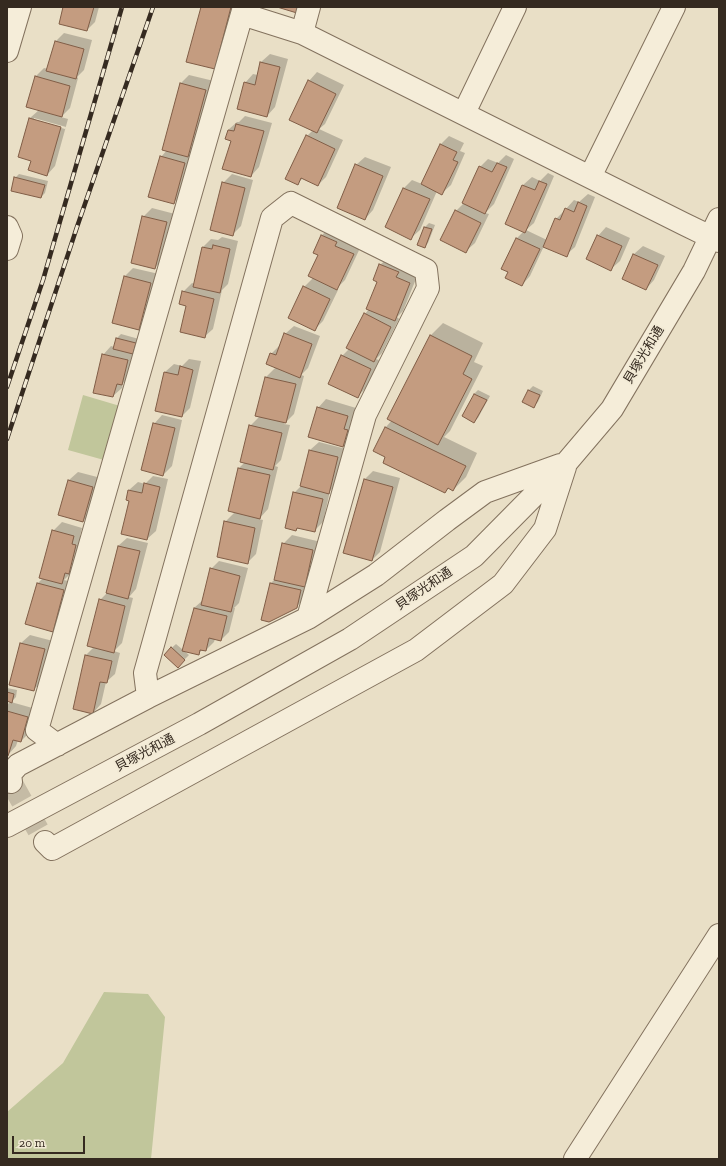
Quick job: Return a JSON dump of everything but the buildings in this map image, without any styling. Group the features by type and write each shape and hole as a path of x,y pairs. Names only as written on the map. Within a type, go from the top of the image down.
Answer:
{"street":[{"path":"7,51 20,7"},
{"path":"302,32 309,7"},
{"path":"464,113 515,7"},
{"path":"590,177 674,7"},
{"path":"57,745 37,730 243,11 302,32 590,177 716,232"},
{"path":"148,697 145,672 272,218 291,203 426,270 428,288 365,414 308,618"},
{"path":"7,227 11,236 7,250"},
{"name":"貝塚光和通","path":"7,826 192,728 350,640 474,556 567,462 612,409 716,232"},
{"path":"11,782 10,774 18,765 148,697 308,618 376,575 485,492 567,462"},
{"path":"45,842 52,849 416,650 503,584 545,529 567,462"},
{"path":"578,1158 719,935"}],"green space":[{"path":"83,395 120,406 104,460 68,450"},
{"path":"104,992 148,994 165,1017 151,1159 7,1159 7,1112 63,1063"}],"tunnel":[{"path":"11,782 45,842"}],"railway":[{"path":"7,387 43,280 122,7"},
{"path":"7,439 77,227 153,7"}]}
